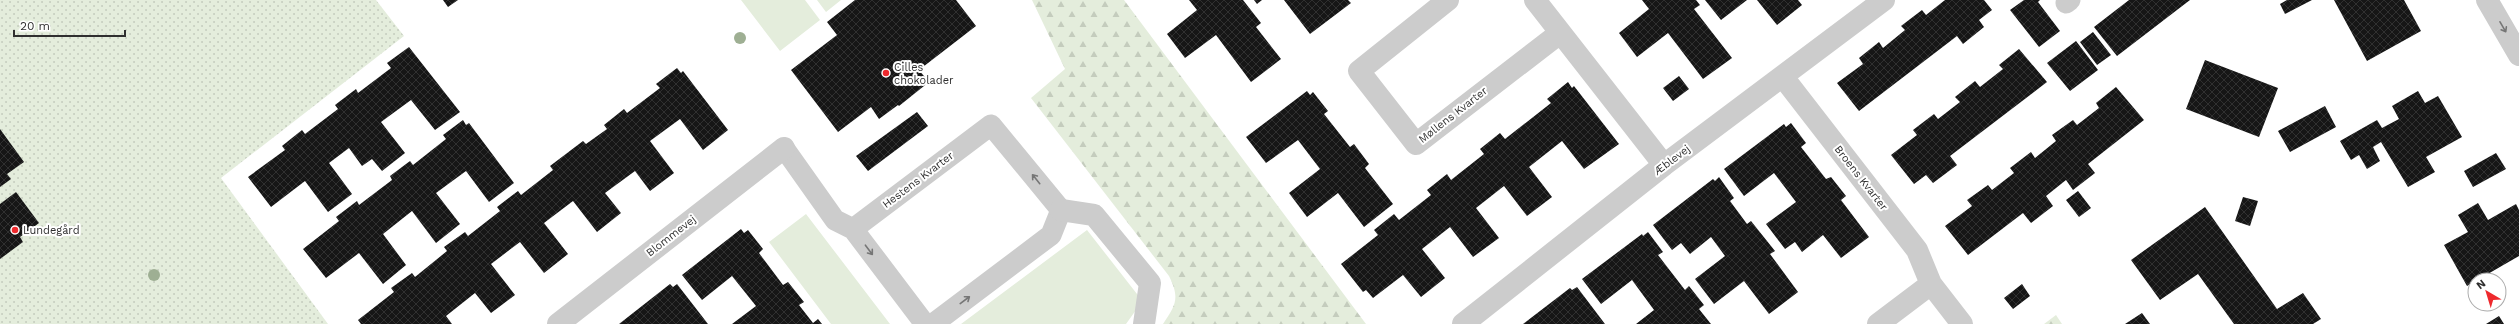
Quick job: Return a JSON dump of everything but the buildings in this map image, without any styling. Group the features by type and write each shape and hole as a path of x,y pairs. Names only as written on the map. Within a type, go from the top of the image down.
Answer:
{"street":[{"name":"Møllens Kvarter","path":"1448,0 1359,70 1416,144 1560,33"},
{"path":"1535,0 1664,165"},
{"name":"Æblevej","path":"1463,324 1664,165 1884,0"},
{"path":"2487,0 2519,55"},
{"name":"Broens Kvarter","path":"1783,77 1917,250 1931,284 1962,324"},
{"name":"Blommevej","path":"558,324 784,148"},
{"path":"1061,210 1094,215 1150,283 1144,324"},
{"path":"1878,324 1931,284"}],"lane":[{"name":"Hestens Kvarter","path":"853,230 991,125 1061,210"},
{"path":"784,148 835,220 853,230 925,324"},
{"path":"934,324 1051,235 1061,210"}],"green space":[{"path":"0,0 376,0 404,36 221,178 328,324 0,324"},
{"path":"741,0 805,0 820,20 780,51"},
{"path":"817,0 841,0 826,12"},
{"path":"1032,0 1124,0 1366,324 1163,324 1171,312 1175,301 1175,290 1169,276 1031,98 1065,69"},
{"path":"806,214 890,324 831,324 769,242"},
{"path":"1087,230 1137,294 1141,303 1126,324 961,324"},
{"path":"2056,315 2062,324 2044,324"}],"place":[{"name":"Cilles chokolader","path":"886,73"},
{"name":"Lundegård","path":"15,230"}]}
